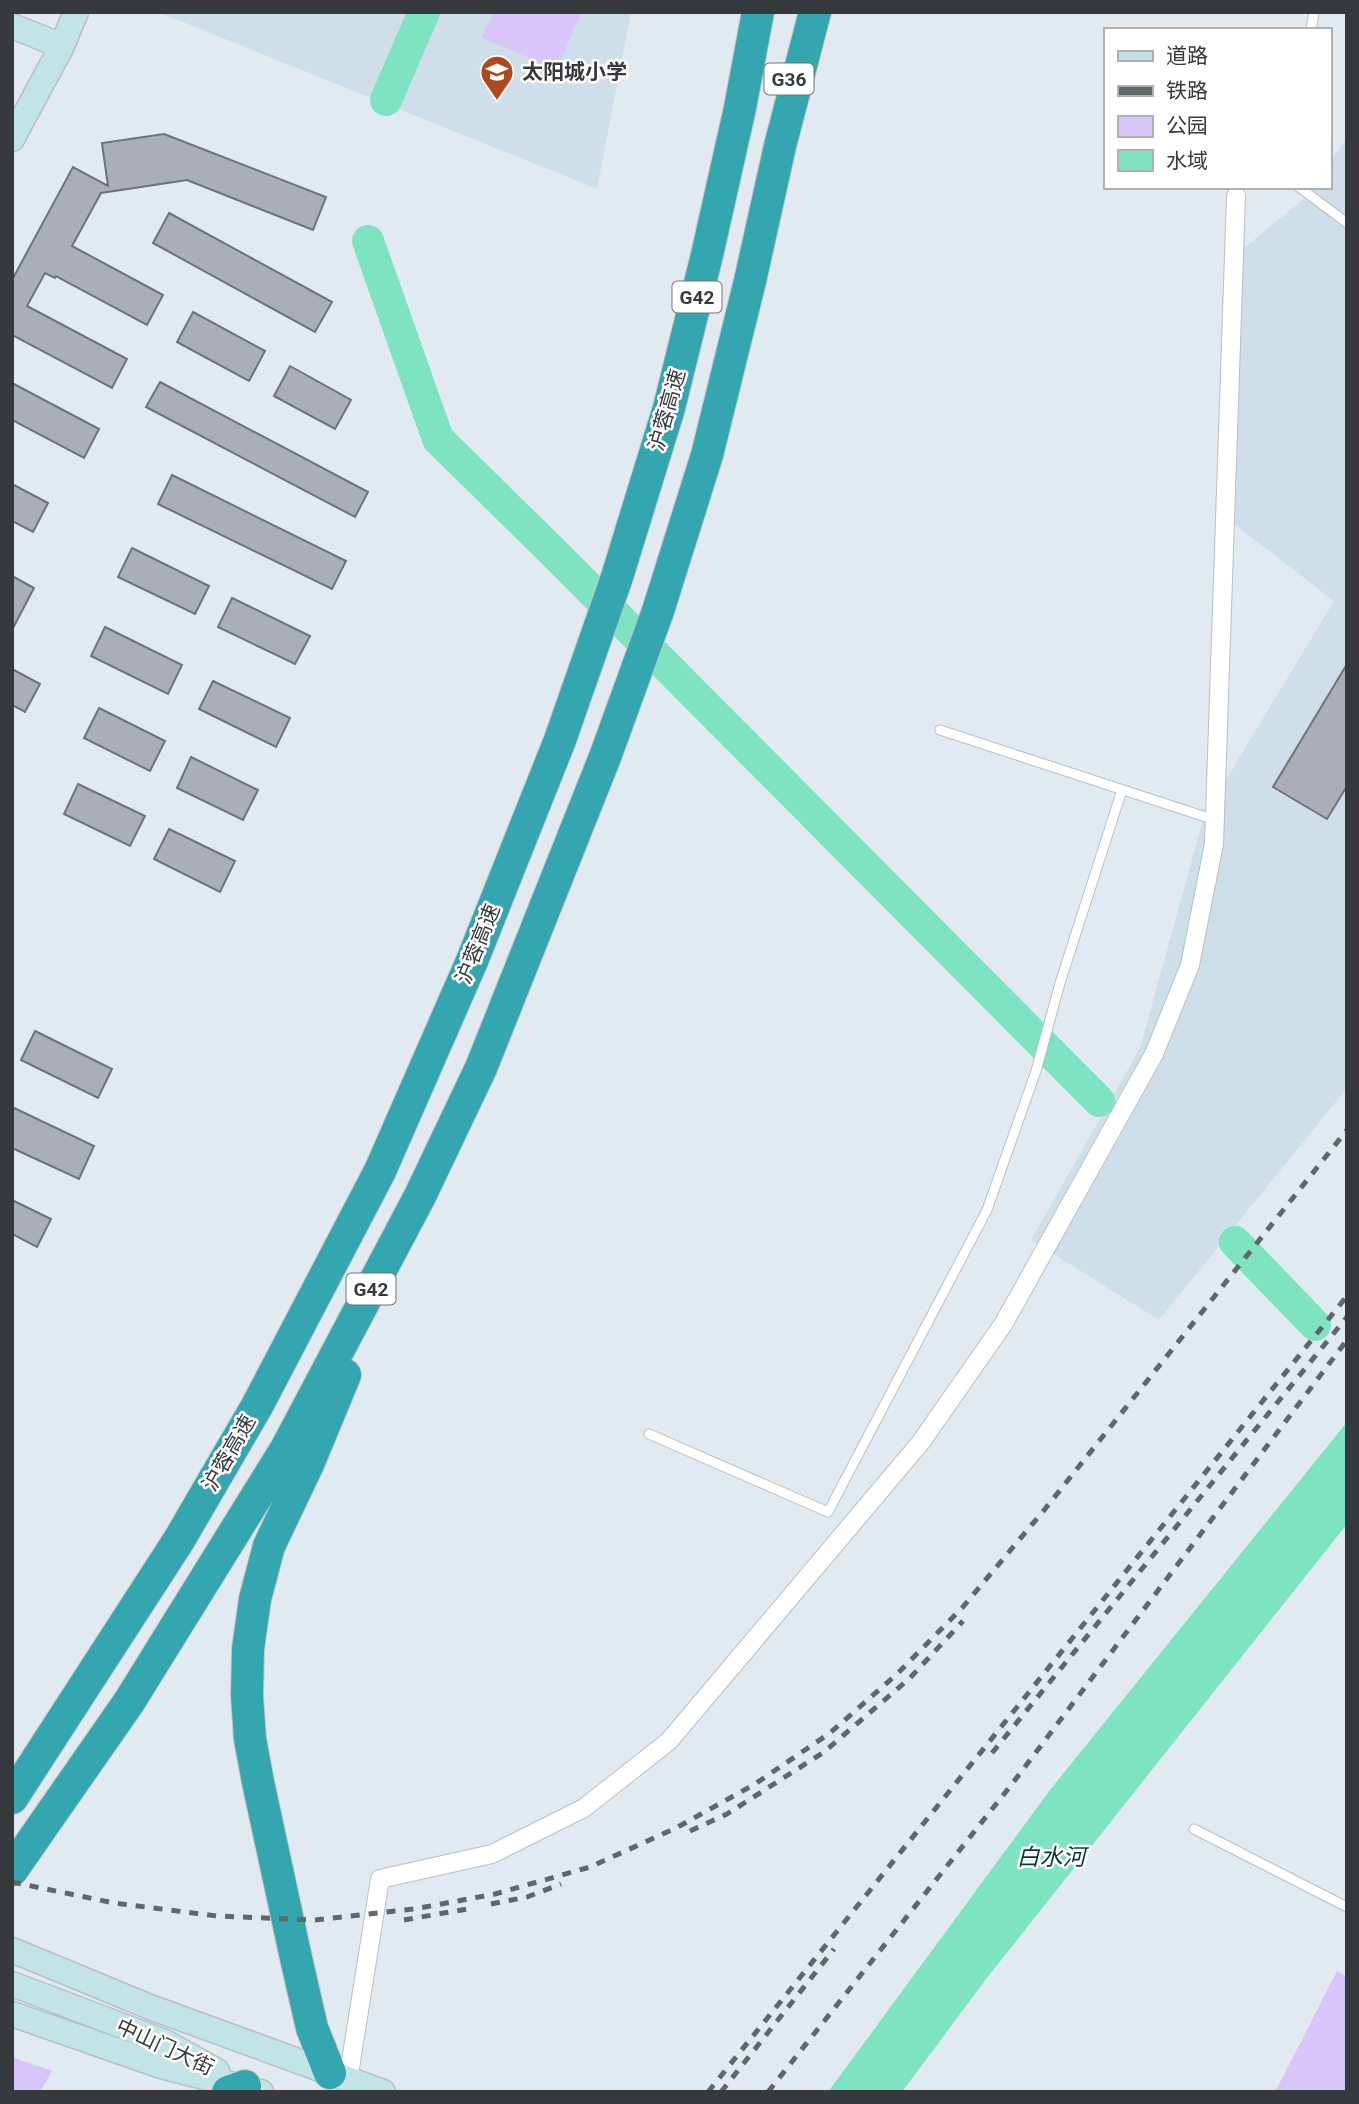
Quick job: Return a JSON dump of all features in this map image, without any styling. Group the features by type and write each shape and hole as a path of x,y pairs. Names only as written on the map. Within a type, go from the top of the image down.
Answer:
{"highway":[{"name":"沪蓉高速","path":"12,1798 178,1540 257,1406 380,1171 472,961 561,740 617,577 669,408 707,255 740,108 758,12"},
{"name":"G36","path":"780,146 799,12"},
{"name":"G42","path":"15,1866 129,1702 286,1449 420,1196 481,1068 605,757 658,611 707,454 780,146 815,12"},
{"path":"339,2076 312,2028 256,1772 247,1707 248,1649 255,1599 269,1546 309,1462 420,1196"}],"main road":[{"path":"12,139 62,46 74,13"},
{"path":"12,26 62,46"},
{"name":"中山门大街","path":"12,1950 150,2007 383,2092"},
{"name":"中山门大街","path":"12,1984 165,2042 245,2090"},
{"name":"中山门大街","path":"12,2014 161,2066 245,2090"}],"street":[{"path":"339,2076 380,1879 492,1854 584,1808 669,1741 921,1442 1004,1323 1154,1054 1190,965 1214,844 1236,196"}],"lane":[{"path":"1302,189 1347,223"},
{"path":"940,730 1215,820"},
{"path":"649,1434 828,1512 987,1210 1035,1071 1060,983 1122,790"},
{"path":"1194,1829 1347,1907"}],"shaded area":[{"name":"太阳城小学","path":"161,12 631,12 597,189 163,14"},
{"path":"1347,138 1347,1088 1159,1320 1031,1240 1140,1048 1204,816 1334,601 1221,514 1233,257 1306,197 1312,189 1331,189 1331,160"}],"green space":[{"path":"493,12 581,12 557,70 482,38"},
{"path":"1337,1971 1347,1977 1347,2092 1275,2092"},
{"path":"12,2057 52,2071 40,2092 12,2092"}],"water":[{"name":"白水河","path":"1347,1422 1347,1524 986,1979 902,2092 828,2092 1050,1790"}],"building":[{"path":"164,134 326,197 313,230 187,180 101,193 72,246 163,295 147,325 56,276 55,278 45,273 27,306 127,359 112,388 12,335 12,280 73,167 108,186 102,143"},
{"path":"169,213 332,302 315,332 153,243"},
{"path":"193,312 265,351 249,381 177,342"},
{"path":"290,366 351,400 335,429 274,396"},
{"path":"160,382 368,492 355,517 146,407"},
{"path":"12,383 99,429 84,458 12,420"},
{"path":"172,475 346,561 332,589 158,504"},
{"path":"12,484 48,503 33,532 12,521"},
{"path":"132,548 209,586 195,614 118,577"},
{"path":"12,576 34,588 12,630"},
{"path":"232,598 310,636 295,664 218,627"},
{"path":"105,627 182,665 168,694 91,656"},
{"path":"1347,664 1347,786 1327,819 1273,787"},
{"path":"12,669 40,684 25,712 12,705"},
{"path":"213,681 290,718 276,747 199,709"},
{"path":"99,708 165,741 150,771 84,738"},
{"path":"191,757 258,790 243,820 177,788"},
{"path":"78,784 145,816 130,846 64,814"},
{"path":"169,829 235,861 220,892 154,859"},
{"path":"35,1031 112,1069 98,1098 21,1060"},
{"path":"12,1107 94,1146 79,1179 12,1148"},
{"path":"12,1200 51,1219 37,1247 12,1234"}],"waterway":[{"path":"386,100 424,12"},
{"path":"368,241 438,439 1099,1101"},
{"path":"1235,1242 1315,1325"}],"railway":[{"path":"12,1882 114,1903 217,1916 314,1920 414,1909 495,1894 590,1867 676,1828 755,1784 830,1733 897,1674 962,1608 1045,1509 1347,1130"},
{"path":"708,2092 1347,1296"},
{"path":"992,1753 1347,1317"},
{"path":"768,2092 1012,1784 1347,1340"},
{"path":"690,1831 727,1814 824,1752 910,1678 963,1621"},
{"path":"491,1904 527,1897 561,1884"},
{"path":"404,1920 467,1909"},
{"path":"721,2092 834,1949"}],"place":[{"name":"太阳城小学","path":"497,102"}]}
